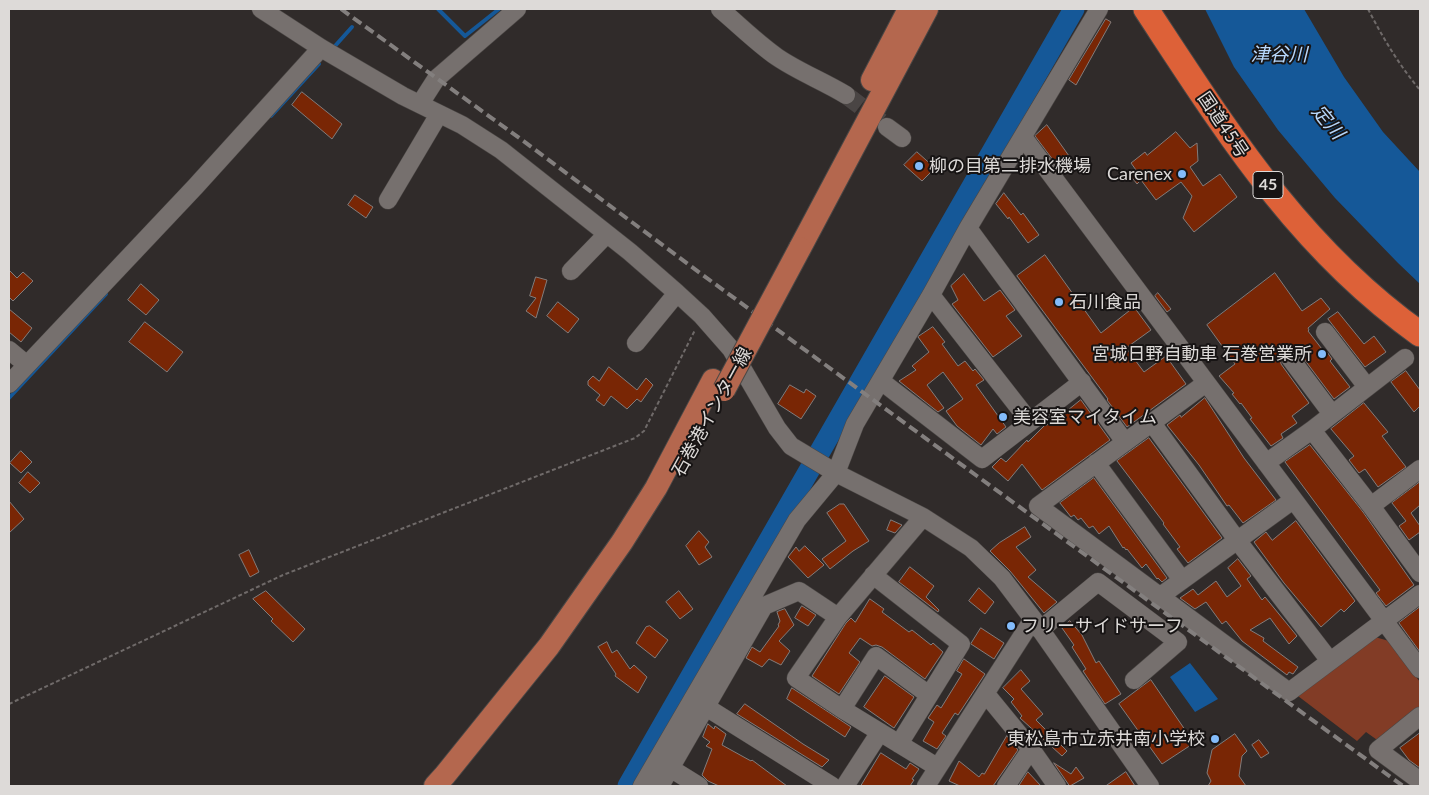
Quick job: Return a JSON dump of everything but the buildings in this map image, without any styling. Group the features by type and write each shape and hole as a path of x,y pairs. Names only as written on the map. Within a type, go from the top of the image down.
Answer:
{"highway":[{"name":"国道45号","path":"1146,9 1228,133 1306,232 1361,288 1420,334"}],"main road":[{"name":"石巻港インター線","path":"452,786 562,653 664,499 719,385 794,243 909,9"},
{"name":"石巻港インター線","path":"794,243 927,9"},
{"name":"石巻港インター線","path":"435,786 549,646 622,542 719,385"}],"street":[{"path":"261,9 321,48 403,96 462,125 501,150 607,234 677,292 702,316 731,349 777,428 791,446 832,471 923,517 971,548 1002,578 1036,624 1146,785"},
{"path":"420,104 436,79 517,9"},
{"path":"720,9 776,57 846,95"},
{"path":"642,786 797,520 832,471 855,424 968,228 1099,9"},
{"path":"9,384 195,187 321,48"},
{"path":"388,200 439,114"},
{"path":"887,127 902,138"},
{"path":"1023,137 1420,669"},
{"path":"968,228 1125,442"},
{"path":"571,271 607,234"},
{"path":"636,343 677,292"},
{"path":"931,295 1030,422"},
{"path":"1325,332 1367,386"},
{"path":"9,350 27,365"},
{"path":"1290,358 1332,414"},
{"path":"1266,463 1405,358"},
{"path":"881,381 982,458 1082,382"},
{"path":"1206,383 1038,506 1290,692 1420,594"},
{"path":"1152,423 1237,540 1330,660"},
{"path":"1312,430 1420,573"},
{"path":"1096,463 1182,580"},
{"path":"1371,506 1420,468"},
{"path":"1159,597 1293,500"},
{"path":"923,517 838,617 796,678 842,709 938,768"},
{"path":"873,574 962,644 899,744"},
{"path":"926,786 986,694 1036,624 1098,582 1178,642 1134,680"},
{"path":"660,786 764,606 799,591 838,617"},
{"path":"842,709 876,656 929,695"},
{"path":"986,694 1031,749 1057,786"},
{"path":"706,707 832,786"},
{"path":"1420,716 1378,750 1420,781"},
{"path":"845,786 880,732"},
{"path":"1006,786 1031,749"},
{"path":"670,768 699,786"}],"path":[{"path":"1368,9 1382,38 1420,90"},
{"path":"9,704 283,575 635,438 644,431 702,316"}],"shaded area":[{"path":"1375,637 1389,641 1420,682 1420,711 1380,742 1366,732 1357,741 1298,696"}],"water":[{"name":"津谷川","path":"1205,9 1304,9 1344,77 1383,132 1420,172 1420,284 1335,198 1278,130 1234,67"},
{"path":"1190,663 1218,699 1195,712 1170,677"}],"waterway":[{"path":"438,9 465,36 499,9"},
{"path":"628,786 1074,9"},
{"path":"335,46 352,27"},
{"path":"271,116 319,64"},
{"path":"9,398 106,294"}],"tunnel":[{"path":"846,95 881,122"}],"railway":[{"path":"341,9 1403,786"}],"place":[{"name":"柳の目第二排水機場","path":"919,166"},
{"name":"Carenex","path":"1182,174"},
{"name":"石川食品","path":"1059,302"},
{"name":"宮城日野自動車 石巻営業所","path":"1322,354"},
{"name":"美容室マイタイム","path":"1003,417"},
{"name":"フリーサイドサーフ","path":"1011,626"},
{"name":"東松島市立赤井南小学校","path":"1215,739"}],"water label":[{"name":"定川","path":"1328,122"}]}
